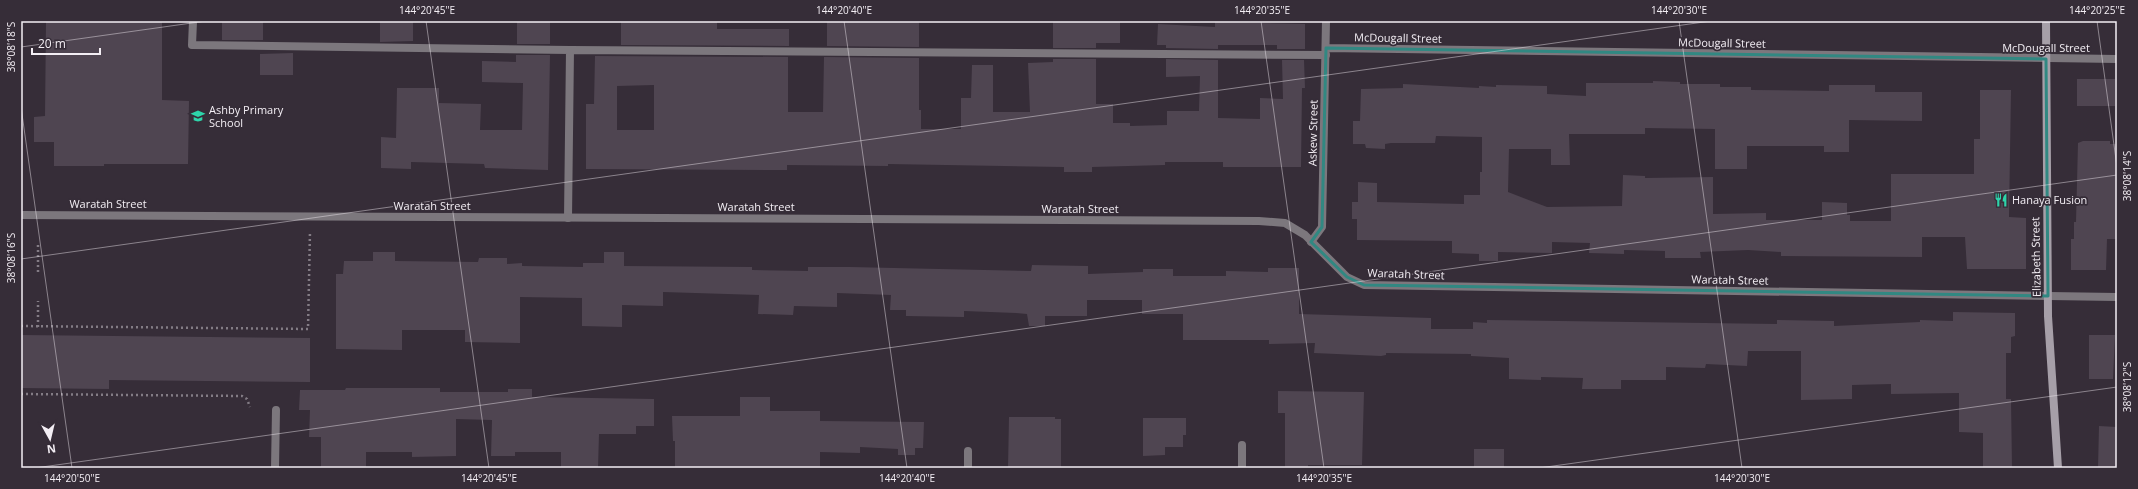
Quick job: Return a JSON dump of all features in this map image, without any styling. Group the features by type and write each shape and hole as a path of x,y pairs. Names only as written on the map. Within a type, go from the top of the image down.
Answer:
{"street":[{"name":"McDougall Street","path":"192,21 192,45 570,50 1326,51 2117,59"},
{"name":"Askew Street","path":"1311,242 1322,227 1326,21"},
{"name":"Elizabeth Street","path":"2046,21 2048,296 2058,468"},
{"path":"568,218 570,50"},
{"name":"Waratah Street","path":"21,215 1259,221 1285,223 1305,236 1347,277 1364,285 2117,297"},
{"path":"275,468 276,410"},
{"path":"1242,445 1242,468"},
{"path":"968,451 968,468"}],"path":[{"path":"21,326 308,329 310,217"},
{"path":"38,245 38,276"},
{"path":"38,301 38,326"},
{"path":"21,394 242,396 247,399 250,408"}],"highlighted area":[{"path":"1326,48 2046,59 2048,296 1364,285 1347,277 1311,242 1322,227"}],"building":[{"path":"46,21 162,21 162,100 189,101 188,164 104,164 104,166 54,166 54,142 34,142 34,117 45,116"},
{"path":"222,21 263,21 263,40 222,40"},
{"path":"380,21 413,21 413,41 380,42"},
{"path":"517,21 550,21 550,44 517,44"},
{"path":"621,21 717,21 717,29 789,29 789,46 621,45"},
{"path":"827,21 919,21 919,47 827,46"},
{"path":"1053,21 1120,21 1120,43 1096,43 1096,48 1053,48"},
{"path":"1215,22 1305,24 1305,49 1277,49 1277,45 1218,45 1218,49 1166,48 1166,45 1157,45 1158,24 1215,27"},
{"path":"293,53 293,75 260,75 260,54"},
{"path":"516,55 550,55 548,170 485,168 484,164 411,162 411,169 381,168 381,137 396,138 397,88 439,88 439,103 481,104 480,130 522,130 523,83 482,82 482,61 516,62"},
{"path":"595,56 788,57 788,112 823,112 824,57 919,58 919,110 921,110 921,129 961,129 961,98 971,98 972,65 993,65 993,112 1030,112 1028,63 1053,62 1053,59 1096,59 1096,104 1113,104 1113,123 1130,123 1130,126 1167,125 1167,111 1199,111 1200,76 1166,77 1166,59 1218,60 1218,118 1260,119 1260,98 1283,99 1282,60 1304,60 1305,88 1302,88 1301,167 1223,167 1223,162 1165,162 1165,165 1092,167 1092,172 1064,172 1064,167 888,164 888,166 787,165 787,170 586,169 586,104 594,104","holes":["654,85 654,130 617,130 617,86"]},
{"path":"2077,79 2115,79 2115,106 2077,106"},
{"path":"1653,81 1680,82 1680,84 1720,84 1720,87 1751,87 1751,90 1829,91 1829,85 1875,85 1875,92 1922,92 1922,121 1849,120 1849,152 1824,152 1824,146 1747,146 1747,169 1715,169 1715,129 1645,128 1645,134 1569,134 1570,165 1551,165 1551,149 1509,149 1508,192 1547,207 1622,206 1623,175 1645,176 1645,178 1713,177 1713,214 1766,213 1766,220 1822,220 1822,202 1847,203 1847,215 1850,215 1850,221 1891,221 1891,174 1974,174 1974,139 1980,139 1980,90 2011,90 2009,217 2026,218 2026,269 1967,269 1965,237 1922,237 1922,257 1781,256 1781,252 1748,250 1700,252 1701,258 1665,258 1665,251 1624,250 1624,254 1589,253 1590,243 1552,242 1552,253 1498,252 1498,261 1479,261 1479,254 1452,253 1452,241 1357,240 1357,219 1352,219 1352,202 1358,202 1358,182 1377,183 1377,202 1464,204 1464,195 1480,195 1480,172 1482,172 1482,137 1436,136 1435,143 1391,143 1385,144 1385,149 1366,148 1365,144 1353,144 1353,121 1360,121 1361,89 1403,88 1403,84 1479,88 1479,86 1496,87 1496,85 1547,86 1547,94 1586,96 1586,83 1653,83"},
{"path":"2083,141 2110,141 2110,144 2117,144 2117,239 2107,239 2106,270 2071,270 2071,239 2074,239 2074,222 2076,222 2078,143"},
{"path":"373,252 395,252 395,261 478,262 479,258 507,258 507,264 522,263 522,266 583,267 583,263 604,263 604,252 624,252 624,266 752,267 752,270 808,271 808,267 850,267 1031,271 1032,265 1088,266 1088,274 1143,272 1143,269 1173,269 1173,276 1226,276 1226,271 1268,272 1268,268 1299,268 1299,314 1431,318 1431,329 1473,329 1473,322 1487,323 1487,320 1777,324 1777,320 1834,321 1834,326 1920,322 1920,320 1953,321 1953,312 2015,313 2015,336 2011,337 2011,353 2006,353 2006,399 2011,399 2012,468 1983,468 1983,433 1959,432 1959,393 1891,394 1891,384 1852,385 1852,399 1801,400 1801,351 1748,351 1747,366 1706,364 1705,368 1666,367 1666,380 1621,380 1621,389 1582,389 1583,378 1541,377 1541,380 1509,379 1509,358 1471,356 1471,354 1386,353 1386,355 1381,356 1314,353 1315,343 1269,344 1269,340 1183,340 1183,314 1142,314 1142,300 1087,300 1087,316 1045,316 1045,326 1029,326 1027,314 1016,313 964,311 964,317 906,316 906,310 890,310 891,295 837,293 837,307 794,306 793,315 758,314 759,295 663,292 663,306 622,305 622,327 582,326 582,298 520,297 520,343 465,342 465,330 402,330 402,350 336,349 336,274 343,274 344,261 373,261"},
{"path":"21,335 310,338 310,382 109,380 109,389 21,388"},
{"path":"2089,335 2115,335 2113,379 2089,379"},
{"path":"346,388 440,388 440,392 508,392 508,389 532,389 532,397 654,399 654,426 636,426 636,434 599,434 598,468 561,468 561,452 515,452 515,456 491,456 492,420 456,419 456,456 412,457 412,452 366,452 366,468 321,468 321,437 309,437 310,410 299,410 300,390 345,390"},
{"path":"1278,391 1364,392 1362,465 1308,465 1308,468 1285,468 1285,413 1278,413"},
{"path":"740,397 770,397 770,411 820,411 820,421 924,422 923,448 915,448 915,455 898,455 898,449 860,447 860,453 820,452 820,468 675,468 675,441 673,441 672,416 740,416"},
{"path":"1009,417 1055,417 1055,419 1061,419 1061,468 1008,468"},
{"path":"1143,418 1186,418 1186,435 1183,435 1183,447 1165,447 1165,455 1143,456"},
{"path":"2099,426 2117,427 2117,468 2098,468"},
{"path":"1474,449 1504,449 1504,468 1474,468"}],"place":[{"name":"Ashby Primary School","path":"198,116"},
{"name":"Hanaya Fusion","path":"2001,200"}]}
